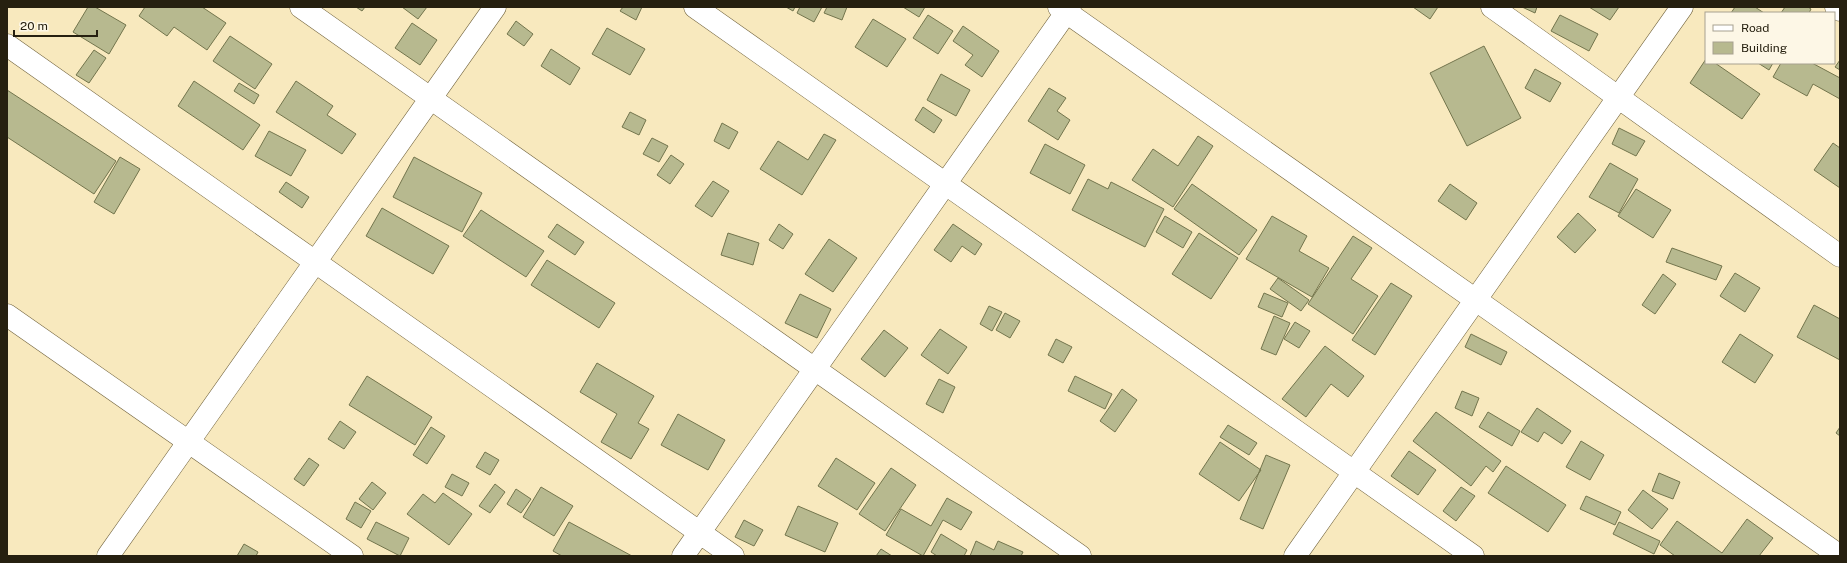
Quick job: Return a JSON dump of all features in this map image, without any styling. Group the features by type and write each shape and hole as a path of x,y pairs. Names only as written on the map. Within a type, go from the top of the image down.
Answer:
{"street":[{"path":"301,7 1080,556"},
{"path":"108,556 495,7"},
{"path":"695,7 1473,556"},
{"path":"1492,7 1840,256"},
{"path":"1295,556 1682,7"},
{"path":"1836,7 1840,10"},
{"path":"683,556 945,184 1065,9 1475,300 1840,556"},
{"path":"7,45 733,556"},
{"path":"7,315 352,556"}],"building":[{"path":"88,7 95,7 126,25 109,54 73,32"},
{"path":"145,7 202,7 226,23 207,50 174,27 167,36 139,16"},
{"path":"356,7 365,7 362,11"},
{"path":"402,7 427,7 418,19"},
{"path":"623,7 642,7 636,20 620,11"},
{"path":"786,7 795,7 793,11"},
{"path":"800,7 822,7 814,22 797,13"},
{"path":"827,7 847,7 842,20 824,13"},
{"path":"903,7 925,7 919,17"},
{"path":"1413,7 1438,7 1430,19"},
{"path":"1522,7 1537,7 1535,13"},
{"path":"1589,7 1619,7 1610,20"},
{"path":"1735,7 1755,7 1762,12 1732,12"},
{"path":"1785,7 1808,7 1811,9 1810,12 1782,12"},
{"path":"928,15 953,31 938,54 913,38"},
{"path":"1560,15 1598,34 1589,51 1551,31"},
{"path":"873,19 906,39 887,67 855,47"},
{"path":"516,21 533,34 524,46 507,34"},
{"path":"412,23 437,40 420,65 395,48"},
{"path":"963,26 999,51 982,77 965,65 973,55 953,41"},
{"path":"607,28 645,49 630,75 592,54"},
{"path":"230,36 272,64 255,89 213,61"},
{"path":"1484,46 1521,118 1467,146 1430,73"},
{"path":"551,49 580,68 570,85 541,66"},
{"path":"94,50 106,58 89,83 76,75"},
{"path":"1705,60 1705,64 1716,64 1760,94 1742,119 1690,83"},
{"path":"1840,60 1840,70 1835,67"},
{"path":"1760,64 1772,64 1769,70"},
{"path":"1780,64 1814,64 1840,78 1840,99 1813,84 1807,96 1773,77"},
{"path":"1535,69 1561,83 1550,102 1525,88"},
{"path":"941,74 970,90 956,116 927,100"},
{"path":"194,81 260,125 243,150 178,106"},
{"path":"296,81 333,106 327,115 356,134 342,154 276,112"},
{"path":"239,83 259,95 254,104 234,91"},
{"path":"1049,88 1066,98 1057,111 1070,120 1058,140 1028,121"},
{"path":"7,90 116,161 94,194 7,137"},
{"path":"923,107 942,120 934,133 915,120"},
{"path":"630,112 646,120 639,135 622,127"},
{"path":"722,123 738,132 729,149 714,141"},
{"path":"1619,128 1645,141 1636,156 1612,144"},
{"path":"269,131 306,150 291,176 255,156"},
{"path":"824,134 836,140 802,195 760,169 778,141 808,160"},
{"path":"1198,136 1213,146 1173,207 1132,180 1153,149 1178,166"},
{"path":"652,138 668,146 659,162 643,154"},
{"path":"1833,143 1840,148 1840,188 1814,170"},
{"path":"1045,144 1085,165 1070,194 1030,173"},
{"path":"671,155 684,164 670,184 657,175"},
{"path":"120,157 140,169 114,214 94,202"},
{"path":"414,157 482,193 462,232 393,197"},
{"path":"1610,163 1638,179 1619,213 1589,197"},
{"path":"1088,179 1108,189 1111,182 1164,209 1145,247 1072,210"},
{"path":"713,181 729,191 712,217 695,206"},
{"path":"286,182 309,197 302,208 279,192"},
{"path":"1192,184 1257,230 1239,255 1174,209"},
{"path":"1450,184 1477,203 1466,220 1438,201"},
{"path":"1636,189 1671,210 1653,238 1618,216"},
{"path":"382,208 449,246 433,274 366,236"},
{"path":"481,210 544,251 526,277 463,236"},
{"path":"1578,213 1596,230 1575,253 1557,237"},
{"path":"1165,216 1192,232 1183,248 1156,232"},
{"path":"1272,216 1307,236 1299,251 1329,268 1312,297 1246,259"},
{"path":"557,224 584,242 575,255 548,237"},
{"path":"779,224 793,234 783,249 769,240"},
{"path":"953,224 982,244 975,255 962,246 951,262 934,250"},
{"path":"728,233 759,243 753,265 721,255"},
{"path":"1199,233 1238,258 1211,299 1172,274"},
{"path":"1353,236 1372,248 1351,279 1378,296 1353,334 1308,304"},
{"path":"829,239 857,258 833,292 805,274"},
{"path":"1672,248 1722,266 1716,280 1666,262"},
{"path":"547,260 615,303 599,328 531,285"},
{"path":"1735,273 1760,288 1745,312 1720,296"},
{"path":"1663,274 1676,284 1655,314 1642,305"},
{"path":"1278,278 1309,300 1301,311 1270,289"},
{"path":"1391,283 1412,296 1375,355 1352,340"},
{"path":"1264,293 1288,303 1282,317 1258,307"},
{"path":"800,294 831,309 817,338 785,323"},
{"path":"1814,305 1840,319 1840,360 1797,337"},
{"path":"989,306 1002,312 992,331 980,324"},
{"path":"1005,313 1020,321 1010,338 996,330"},
{"path":"1274,316 1290,323 1276,355 1261,349"},
{"path":"1295,322 1310,331 1299,348 1284,339"},
{"path":"940,329 967,347 948,374 921,355"},
{"path":"884,330 908,348 885,377 861,359"},
{"path":"1471,334 1507,352 1501,365 1465,347"},
{"path":"1740,334 1773,355 1755,383 1722,362"},
{"path":"1056,339 1072,347 1063,363 1048,355"},
{"path":"1325,346 1364,376 1348,397 1331,384 1306,417 1282,399"},
{"path":"597,363 654,396 638,423 649,429 631,459 601,442 617,414 580,392"},
{"path":"367,376 432,417 415,445 349,405"},
{"path":"1075,376 1112,394 1105,409 1068,391"},
{"path":"939,379 955,387 943,413 926,404"},
{"path":"1122,389 1137,400 1115,432 1100,421"},
{"path":"1462,391 1479,398 1472,416 1455,408"},
{"path":"1537,408 1571,431 1562,444 1544,432 1538,442 1521,432"},
{"path":"1436,412 1501,461 1493,472 1486,466 1471,486 1413,441"},
{"path":"1488,412 1520,431 1512,446 1479,427"},
{"path":"678,414 725,440 708,470 661,445"},
{"path":"340,421 356,432 344,449 328,439"},
{"path":"1228,425 1257,443 1249,455 1220,437"},
{"path":"431,427 445,436 427,464 413,455"},
{"path":"1840,427 1840,436 1836,433"},
{"path":"1581,441 1604,455 1590,480 1566,467"},
{"path":"1220,442 1261,470 1239,501 1199,474"},
{"path":"1409,451 1436,470 1418,495 1391,476"},
{"path":"485,452 499,460 490,475 476,467"},
{"path":"1266,455 1290,465 1263,529 1240,519"},
{"path":"309,458 319,465 304,486 294,479"},
{"path":"836,458 875,483 857,510 818,486"},
{"path":"1506,466 1566,505 1548,532 1488,493"},
{"path":"891,468 916,485 885,531 859,514"},
{"path":"1659,473 1680,482 1673,499 1652,491"},
{"path":"452,474 469,483 462,496 445,487"},
{"path":"372,482 386,493 373,510 359,499"},
{"path":"495,484 505,492 490,513 479,506"},
{"path":"541,487 573,506 554,536 523,517"},
{"path":"1461,487 1475,496 1456,521 1443,511"},
{"path":"516,489 531,499 521,513 507,504"},
{"path":"1643,490 1668,509 1652,529 1628,510"},
{"path":"443,493 472,514 449,545 407,514 423,494 435,503"},
{"path":"1586,496 1621,512 1615,525 1580,509"},
{"path":"947,498 972,512 961,530 943,520 923,556 886,535 901,509 931,526"},
{"path":"355,502 371,511 361,528 346,519"},
{"path":"798,506 838,523 825,552 785,535"},
{"path":"1747,519 1773,538 1759,556 1675,556 1660,545 1677,521 1722,553"},
{"path":"744,520 763,530 754,546 735,537"},
{"path":"376,522 409,538 400,556 367,539"},
{"path":"569,522 632,556 562,556 553,551"},
{"path":"1619,522 1660,541 1654,554 1613,534"},
{"path":"941,534 967,550 964,556 937,556 931,552"},
{"path":"976,541 994,550 998,541 1023,552 1021,556 970,556"},
{"path":"244,544 258,552 256,556 237,556"},
{"path":"881,549 892,556 876,556"}]}
